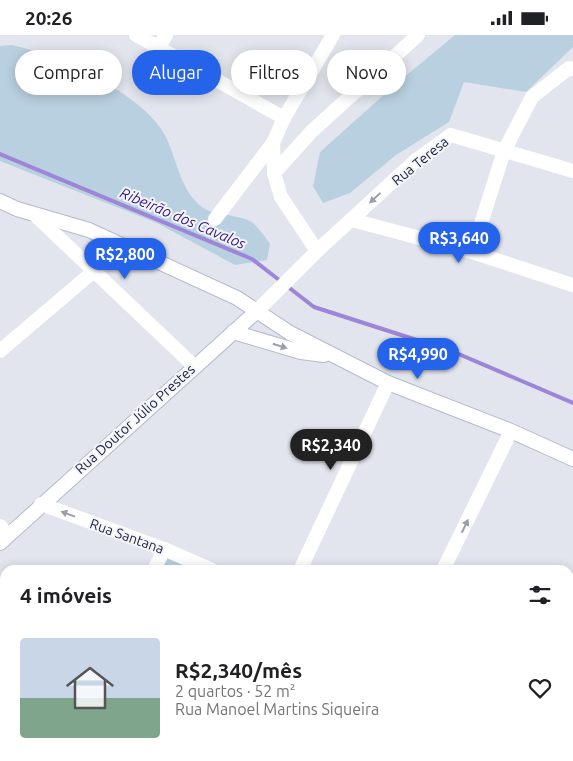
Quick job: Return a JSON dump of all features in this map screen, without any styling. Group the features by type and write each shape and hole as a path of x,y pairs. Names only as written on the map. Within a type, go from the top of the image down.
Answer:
{"street":[{"path":"136,35 284,118"},
{"path":"158,48 166,35"},
{"path":"215,219 273,143 284,118 333,35"},
{"path":"274,173 312,131 418,35"},
{"path":"472,253 504,151 532,97 571,68"},
{"name":"Rua Teresa","path":"296,274 316,251 416,161 450,135 573,171"},
{"path":"273,143 274,173 281,197 316,251"},
{"path":"0,201 35,215 89,230 238,298 284,329 388,383 511,431 573,459"},
{"path":"35,215 194,366"},
{"path":"352,220 472,253 573,285"},
{"path":"0,351 94,271"},
{"name":"Rua Doutor Júlio Prestes","path":"3,535 41,504 258,311 296,274"},
{"path":"233,332 301,352 334,356"},
{"path":"302,565 388,383"},
{"path":"446,565 511,431"},
{"name":"Rua Santana","path":"41,504 164,549 201,565"},
{"path":"156,565 164,549"}],"shaded area":[{"path":"455,35 573,35 573,47 526,92 464,82 449,122 396,155 350,193 323,203 313,186 320,152 384,95 406,95 406,76"},
{"path":"12,45 31,50 15,50 15,95 122,95 122,93 139,105 155,121 166,137 184,183 195,200 207,210 238,217 253,223 270,244 267,260 235,265 157,223 0,161 0,46"},
{"path":"167,553 195,565 163,565"}],"waterway":[{"name":"Ribeirão dos Cavalos","path":"0,154 252,259 314,307 454,352 573,403"}]}
